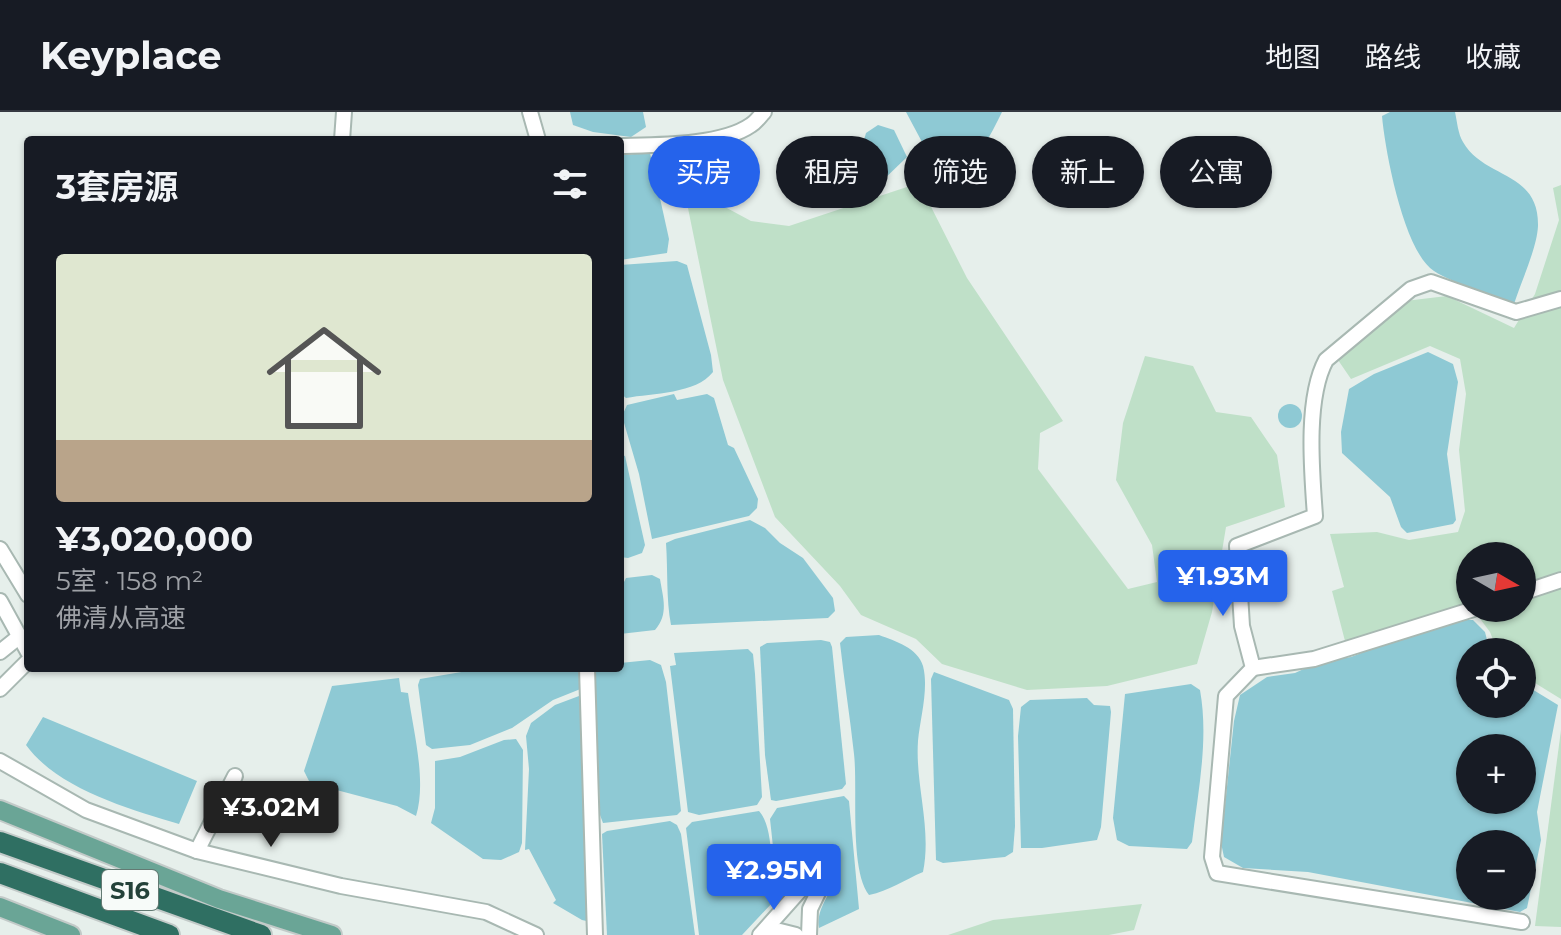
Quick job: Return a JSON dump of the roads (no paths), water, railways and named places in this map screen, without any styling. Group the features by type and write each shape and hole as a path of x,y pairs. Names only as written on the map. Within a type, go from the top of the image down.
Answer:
{"highway":[{"name":"S16","path":"0,842 261,935"},
{"name":"S16","path":"0,873 169,935"}],"main road":[{"path":"0,810 219,899 332,935"},
{"path":"0,907 71,935"}],"street":[{"path":"342,136 344,112"},
{"path":"530,112 537,136"},
{"path":"624,146 676,144 732,134 753,124 764,112"},
{"path":"1253,668 1242,626 1237,546 1315,516 1311,459 1317,376 1326,360 1411,289 1431,282 1516,312 1561,299"},
{"path":"0,549 24,588"},
{"path":"1536,588 1561,580"},
{"path":"0,601 24,644"},
{"path":"1456,615 1314,659 1253,668 1226,696 1212,857 1217,873 1522,922"},
{"path":"0,652 20,636"},
{"path":"0,689 24,665"},
{"path":"587,672 595,935"},
{"path":"0,761 86,810 197,851 341,886 486,912 536,935"},
{"path":"197,851 235,776"},
{"path":"760,934 821,873 810,909 809,935"},
{"path":"760,934 780,931 796,935"}],"water":[{"path":"570,112 643,112 646,127 631,137 593,132 573,125"},
{"path":"906,112 1002,112 989,136 919,136"},
{"path":"1390,112 1455,112 1461,139 1473,154 1521,185 1530,195 1536,208 1537,235 1514,304 1442,276 1423,260 1405,223 1392,175 1382,116"},
{"path":"878,125 894,130 904,151 904,160 888,175 888,136 865,136"},
{"path":"648,153 648,208 662,208 669,239 667,253 624,259 624,155"},
{"path":"677,261 687,265 713,372 696,385 661,393 624,396 624,265"},
{"path":"1428,352 1453,364 1458,382 1447,454 1456,520 1453,524 1407,533 1401,527 1390,497 1342,453 1341,432 1349,389 1374,374"},
{"path":"674,394 677,400 707,394 714,398 728,445 734,448 758,499 757,508 749,516 652,539 639,474 624,423 627,405"},
{"path":"1290,404 1298,408 1302,416 1298,424 1290,428 1282,424 1278,416 1282,408"},
{"path":"624,456 645,545 642,553 624,558"},
{"path":"750,520 803,558 833,598 835,611 828,618 671,625 666,543"},
{"path":"652,575 660,579 664,612 655,630 624,634 626,578"},
{"path":"1446,620 1475,622 1486,638 1456,638 1456,718 1536,718 1536,692 1558,705 1537,812 1541,840 1536,864 1536,830 1456,830 1456,900 1308,872 1243,868 1224,857 1221,843 1234,721 1240,695 1267,677 1295,673 1319,662 1351,657"},
{"path":"879,635 911,650 923,666 925,694 918,757 926,839 923,872 869,895 859,867 854,754 840,643 846,637"},
{"path":"830,642 832,647 846,784 842,789 771,800 765,755 760,647 767,643"},
{"path":"748,649 753,654 755,674 762,797 757,805 699,815 688,812 670,666 676,665 674,653"},
{"path":"650,660 661,665 666,682 681,811 677,815 603,823 600,815 595,672 624,672 624,663"},
{"path":"461,672 583,672 583,688 553,700 512,728 470,745 432,749 426,745 418,685 420,679"},
{"path":"934,672 1009,700 1013,709 1015,826 1013,852 1005,857 943,863 936,860 931,679"},
{"path":"399,678 401,692 408,693 418,755 420,787 416,816 397,806 310,783 304,771 332,686"},
{"path":"1191,684 1200,690 1203,728 1202,766 1192,842 1187,849 1129,846 1117,840 1113,818 1125,694"},
{"path":"579,696 585,701 591,922 553,903 556,900 529,849 525,850 529,769 526,736 531,723 555,705"},
{"path":"1087,698 1094,705 1110,706 1111,712 1101,827 1097,840 1021,848 1018,736 1021,707 1030,700"},
{"path":"43,717 197,781 179,824 96,795 56,774 26,745"},
{"path":"516,739 523,750 522,843 519,852 501,860 483,859 431,823 435,808 435,761 460,757 504,740"},
{"path":"844,796 849,801 859,909 819,928 821,910 836,881 813,859 778,893 770,819 777,808"},
{"path":"759,811 770,841 773,902 742,935 699,935 686,828 692,822"},
{"path":"670,821 677,825 681,834 695,935 607,935 602,834"}]}
